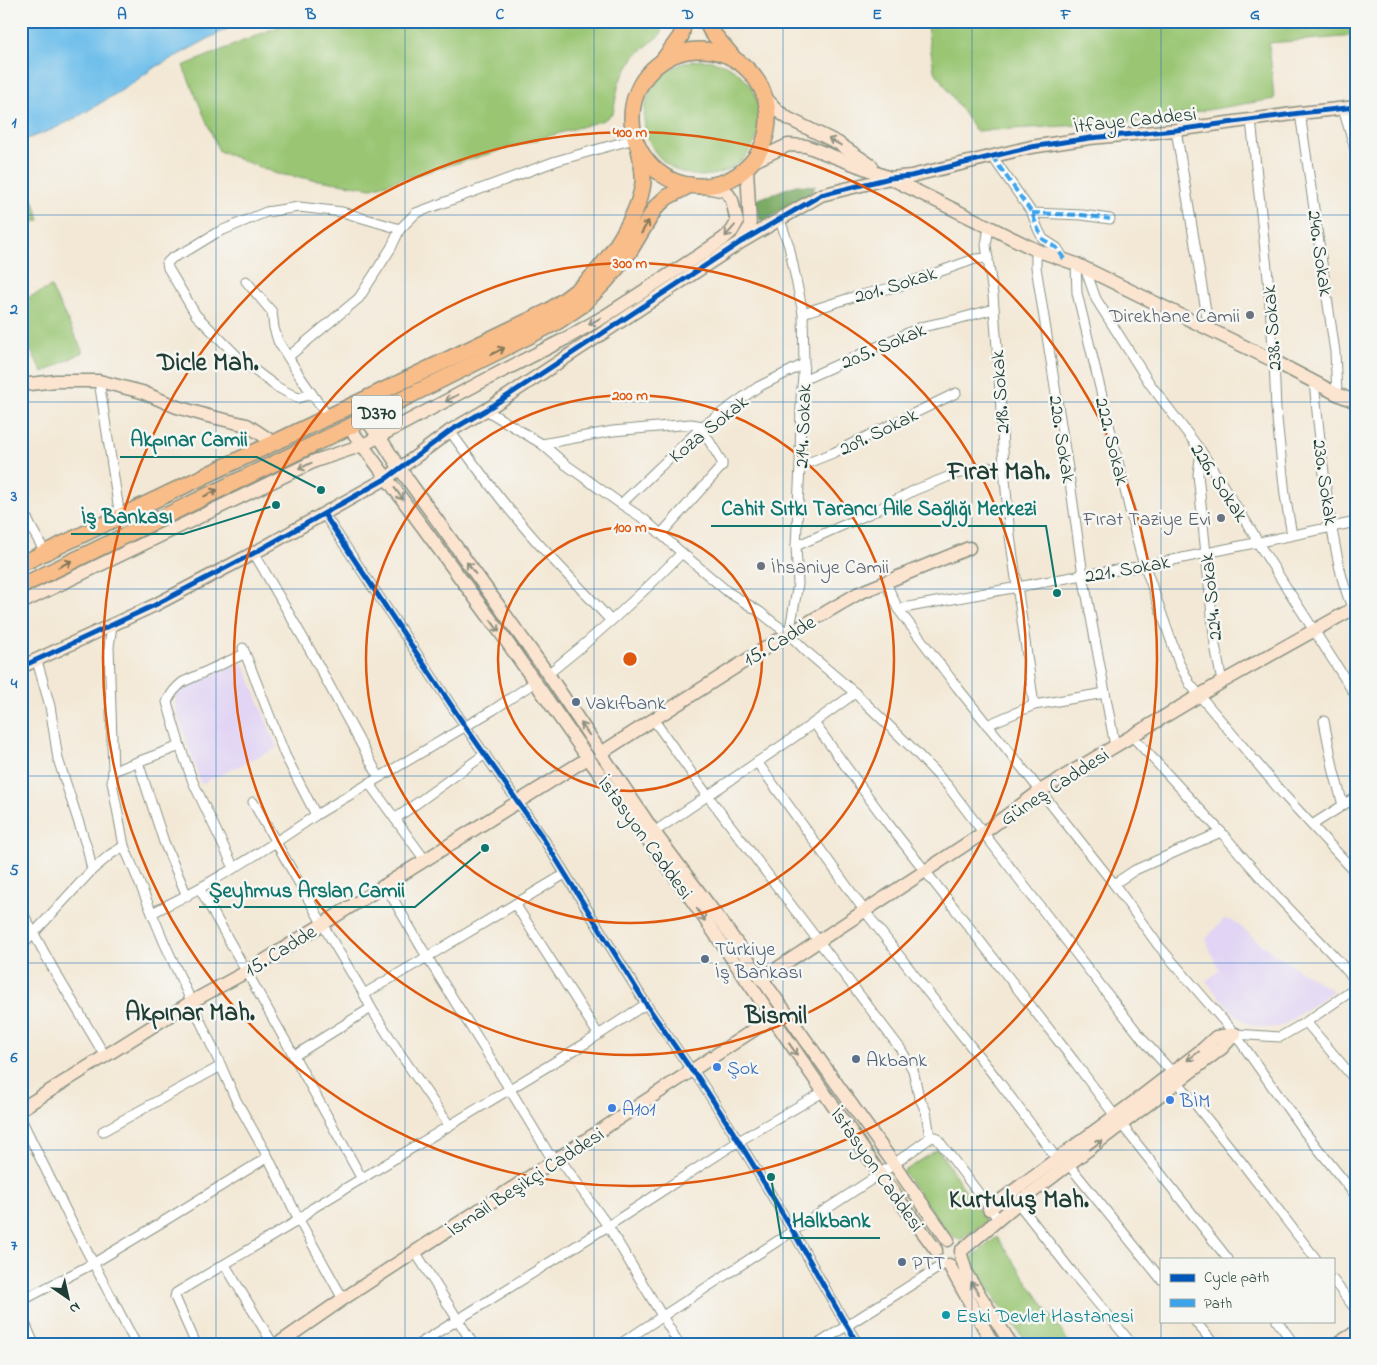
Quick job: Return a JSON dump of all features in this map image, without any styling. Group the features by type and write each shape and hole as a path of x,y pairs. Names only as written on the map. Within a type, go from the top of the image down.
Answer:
{"highway":[{"path":"664,59 685,51 707,49 729,55 735,59 748,68 761,85 768,107 768,129 761,150 750,165 728,181 698,186 683,184 662,175 645,160 637,144 631,117 636,94 647,74 664,59 681,36 684,21"},
{"path":"706,21 717,38 735,59"},
{"name":"D370","path":"21,564 549,311 586,283 614,250 628,226 638,203 643,183 637,144"},
{"name":"D370","path":"21,586 349,427 557,322 582,305 605,282 626,257 656,206 667,197 698,186"}],"street":[{"path":"765,97 778,111 789,119 838,143 890,178"},
{"path":"1350,108 1356,152"},
{"name":"İtfaye Caddesi","path":"21,668 155,605 254,553 388,478 450,431 486,410 741,242 821,195 1032,147 1090,138 1176,130 1350,108"},
{"name":"240. Sokak","path":"1300,113 1335,352 1337,394"},
{"name":"238. Sokak","path":"1251,120 1268,278 1276,409 1292,535"},
{"path":"1176,130 1209,329"},
{"path":"288,357 359,298 391,248 400,229 416,213 556,161 637,144"},
{"path":"741,242 750,227 750,165 788,145 806,146 890,178 1036,250 1075,264 1356,402"},
{"path":"992,156 1032,213 1043,238 1075,264"},
{"path":"21,603 315,461 363,446 605,316 732,231 737,222 734,205 726,191 698,186"},
{"path":"312,394 298,398 277,387 242,361 196,315 168,268 167,263 172,258 216,233 266,212 299,207 342,212 400,229"},
{"path":"1032,213 1082,215 1110,219"},
{"name":"214. Sokak","path":"780,220 789,246 803,313 804,364 796,546 798,584 789,634"},
{"name":"218. Sokak","path":"989,227 986,245 994,309 1010,536 1034,705"},
{"name":"220. Sokak","path":"1036,250 1036,266 1083,575 1115,746"},
{"name":"201. Sokak","path":"803,313 853,297 899,286 975,258 988,258"},
{"name":"226. Sokak","path":"1075,264 1150,384 1201,451 1356,696"},
{"name":"222. Sokak","path":"1075,264 1077,293 1140,552 1179,663 1190,684 1200,696 1283,794 1356,873"},
{"path":"246,281 272,312 278,341 328,417"},
{"name":"205. Sokak","path":"803,380 921,327 994,309"},
{"name":"Koza Sokak","path":"621,504 703,426 758,387 804,364"},
{"path":"21,385 56,381 99,381 142,392 208,416 247,425 273,442"},
{"path":"99,381 120,517"},
{"name":"230. Sokak","path":"1314,382 1325,482 1340,574 1347,597 1354,608"},
{"name":"209. Sokak","path":"800,466 832,453 956,393"},
{"path":"486,410 542,444 565,464 644,519 728,592 760,612 789,634 808,653 855,693 910,746 947,785 1133,1026 1244,1164 1315,1258"},
{"name":"İstasyon Caddesi","path":"366,418 400,469 548,674 594,756 823,1092 936,1250"},
{"path":"542,444 613,431 691,424 703,426 705,434 722,462 722,466 661,534"},
{"name":"İstasyon Caddesi","path":"349,427 535,682 654,832 948,1240"},
{"path":"450,431 482,476 529,534 563,571 584,590 611,621"},
{"name":"224. Sokak","path":"1201,451 1198,474 1215,646 1222,682"},
{"path":"796,546 871,513 915,490 955,474 1004,466"},
{"path":"21,505 31,528 45,552"},
{"path":"324,514 465,726 543,838 646,1004 697,1076 739,1141 858,1344"},
{"name":"221. Sokak","path":"898,609 1083,575 1144,566 1356,522"},
{"path":"21,528 31,528"},
{"name":"15. Cadde","path":"21,1109 191,1002 246,972 789,634 859,593 969,548"},
{"path":"254,553 310,650 379,777"},
{"path":"548,674 650,587 682,553"},
{"path":"885,581 898,609 957,687 1114,884 1158,945 1235,1034 1303,1130 1356,1196"},
{"name":"Güneş Caddesi","path":"761,979 983,833 1040,792 1222,682 1354,608"},
{"path":"112,625 109,647 112,782 124,846 191,1002 236,1100 343,1299"},
{"path":"234,868 193,782 167,702 170,694 183,682 243,651 286,756 316,815"},
{"path":"37,661 50,706 58,759 92,870"},
{"path":"152,913 200,889 316,815 535,682"},
{"path":"654,832 790,740 855,693"},
{"path":"987,725 1034,705 1104,693"},
{"path":"653,719 708,796 891,1036 913,1070 919,1097 926,1111 930,1138"},
{"path":"1324,721 1343,805"},
{"path":"814,722 886,821 1227,1258"},
{"path":"1132,736 1356,981"},
{"path":"113,771 180,746"},
{"path":"395,819 485,754"},
{"path":"138,762 164,842 187,896"},
{"path":"757,762 864,910 915,976 1063,1162 1160,1278"},
{"path":"369,783 425,860"},
{"path":"1312,825 1356,797"},
{"path":"253,802 371,1008 396,1049 449,1125"},
{"path":"1114,884 1135,870 1221,832"},
{"path":"21,947 92,870 124,846"},
{"path":"364,994 565,874"},
{"path":"386,885 427,958 510,1088 549,1154 560,1158 608,1226 679,1344"},
{"path":"200,889 362,1179"},
{"path":"515,904 598,1034"},
{"path":"21,910 105,1056"},
{"path":"1235,1034 1280,1037 1356,988"},
{"path":"196,1344 175,1297 176,1293 299,1220 313,1208 646,1004"},
{"path":"294,1056 371,1008"},
{"name":"İsmail Beşikçi Caddesi","path":"278,1344 343,1299 416,1253 772,1018"},
{"path":"1306,1022 1356,1081"},
{"path":"989,1210 1063,1162 1174,1077 1222,1048 1235,1034"},
{"path":"103,1130 221,1066"},
{"path":"419,1344 608,1226 739,1141 823,1092"},
{"path":"21,1120 136,1344"},
{"path":"620,1344 880,1174 930,1138 936,1137 998,1220"},
{"path":"21,1301 94,1263 268,1157"},
{"path":"818,1344 947,1264 956,1262 961,1253 1063,1162"},
{"path":"1018,1203 1132,1344"},
{"path":"993,1344 947,1264 938,1258 936,1250 940,1243 951,1240 958,1243 967,1275 1011,1344"},
{"path":"416,1253 473,1344"},
{"path":"225,1265 273,1344"},
{"path":"1334,1281 1356,1310"},
{"path":"21,1314 34,1344"},
{"path":"1197,1322 1214,1344"},
{"path":"1277,1322 1294,1344"},
{"path":"1337,1344 1356,1332"}],"shaded area":[{"path":"243,662 277,748 201,784 178,715 175,693 230,666"},
{"path":"1224,919 1234,921 1282,959 1333,991 1282,1026 1267,1028 1251,1025 1242,1020 1206,981 1220,970 1206,939"}],"green space":[{"path":"292,21 658,21 662,33 635,56 619,82 613,113 604,120 372,188 277,174 219,151 183,66"},
{"path":"926,21 1356,21 1356,36 1269,43 1274,99 1135,122 976,131 934,70"},
{"path":"702,60 724,65 743,77 755,96 760,118 755,140 743,159 724,171 702,176 680,171 661,159 649,140 644,118 649,96 661,77 680,65"},
{"path":"24,173 40,220 21,226 21,174"},
{"path":"796,185 815,186 812,192 766,220 760,220 756,200"},
{"path":"51,287 83,352 43,373 21,333 21,301"},
{"path":"938,1149 986,1222 960,1240 948,1233 903,1172"},
{"path":"997,1237 1070,1344 1027,1344 968,1260"}],"water":[{"path":"40,21 244,21 152,69 127,87 74,119 21,141 21,30"}],"marked path":[{"path":"992,156 1032,213 1043,239 1057,248 1064,259"},
{"path":"1032,213 1082,215 1110,219"}],"cycle path":[{"path":"21,667 155,605 254,553 387,478 450,431 486,410 741,242 821,195 890,178 911,176 1031,147 1090,138 1176,130 1356,107"},
{"path":"324,514 465,726 543,838 646,1004 697,1076 768,1190 858,1344"}],"place":[{"name":"Direkhane Camii","path":"1250,315"},
{"name":"Akpınar Camii","path":"321,490"},
{"name":"İş Bankası","path":"276,505"},
{"name":"Fırat Taziye Evi","path":"1221,518"},
{"name":"İhsaniye Camii","path":"761,566"},
{"name":"Cahit Sıtkı Tarancı Aile Sağlığı Merkezi","path":"1057,593"},
{"name":"Vakıfbank","path":"576,702"},
{"name":"Şeyhmus Arslan Camii","path":"485,848"},
{"name":"Türkiye İş Bankası","path":"705,959"},
{"name":"Akbank","path":"856,1059"},
{"name":"Şok","path":"717,1067"},
{"name":"BİM","path":"1170,1100"},
{"name":"A101","path":"612,1108"},
{"name":"Halkbank","path":"771,1177"},
{"name":"PTT","path":"902,1262"},
{"name":"Eski Devlet Hastanesi","path":"946,1315"}],"district":[{"name":"Dicle Mah.","path":"208,361"},
{"name":"Fırat Mah.","path":"999,470"},
{"name":"Akpınar Mah.","path":"190,1011"},
{"name":"Bismil","path":"776,1014"},
{"name":"Kurtuluş Mah.","path":"1019,1198"}]}
